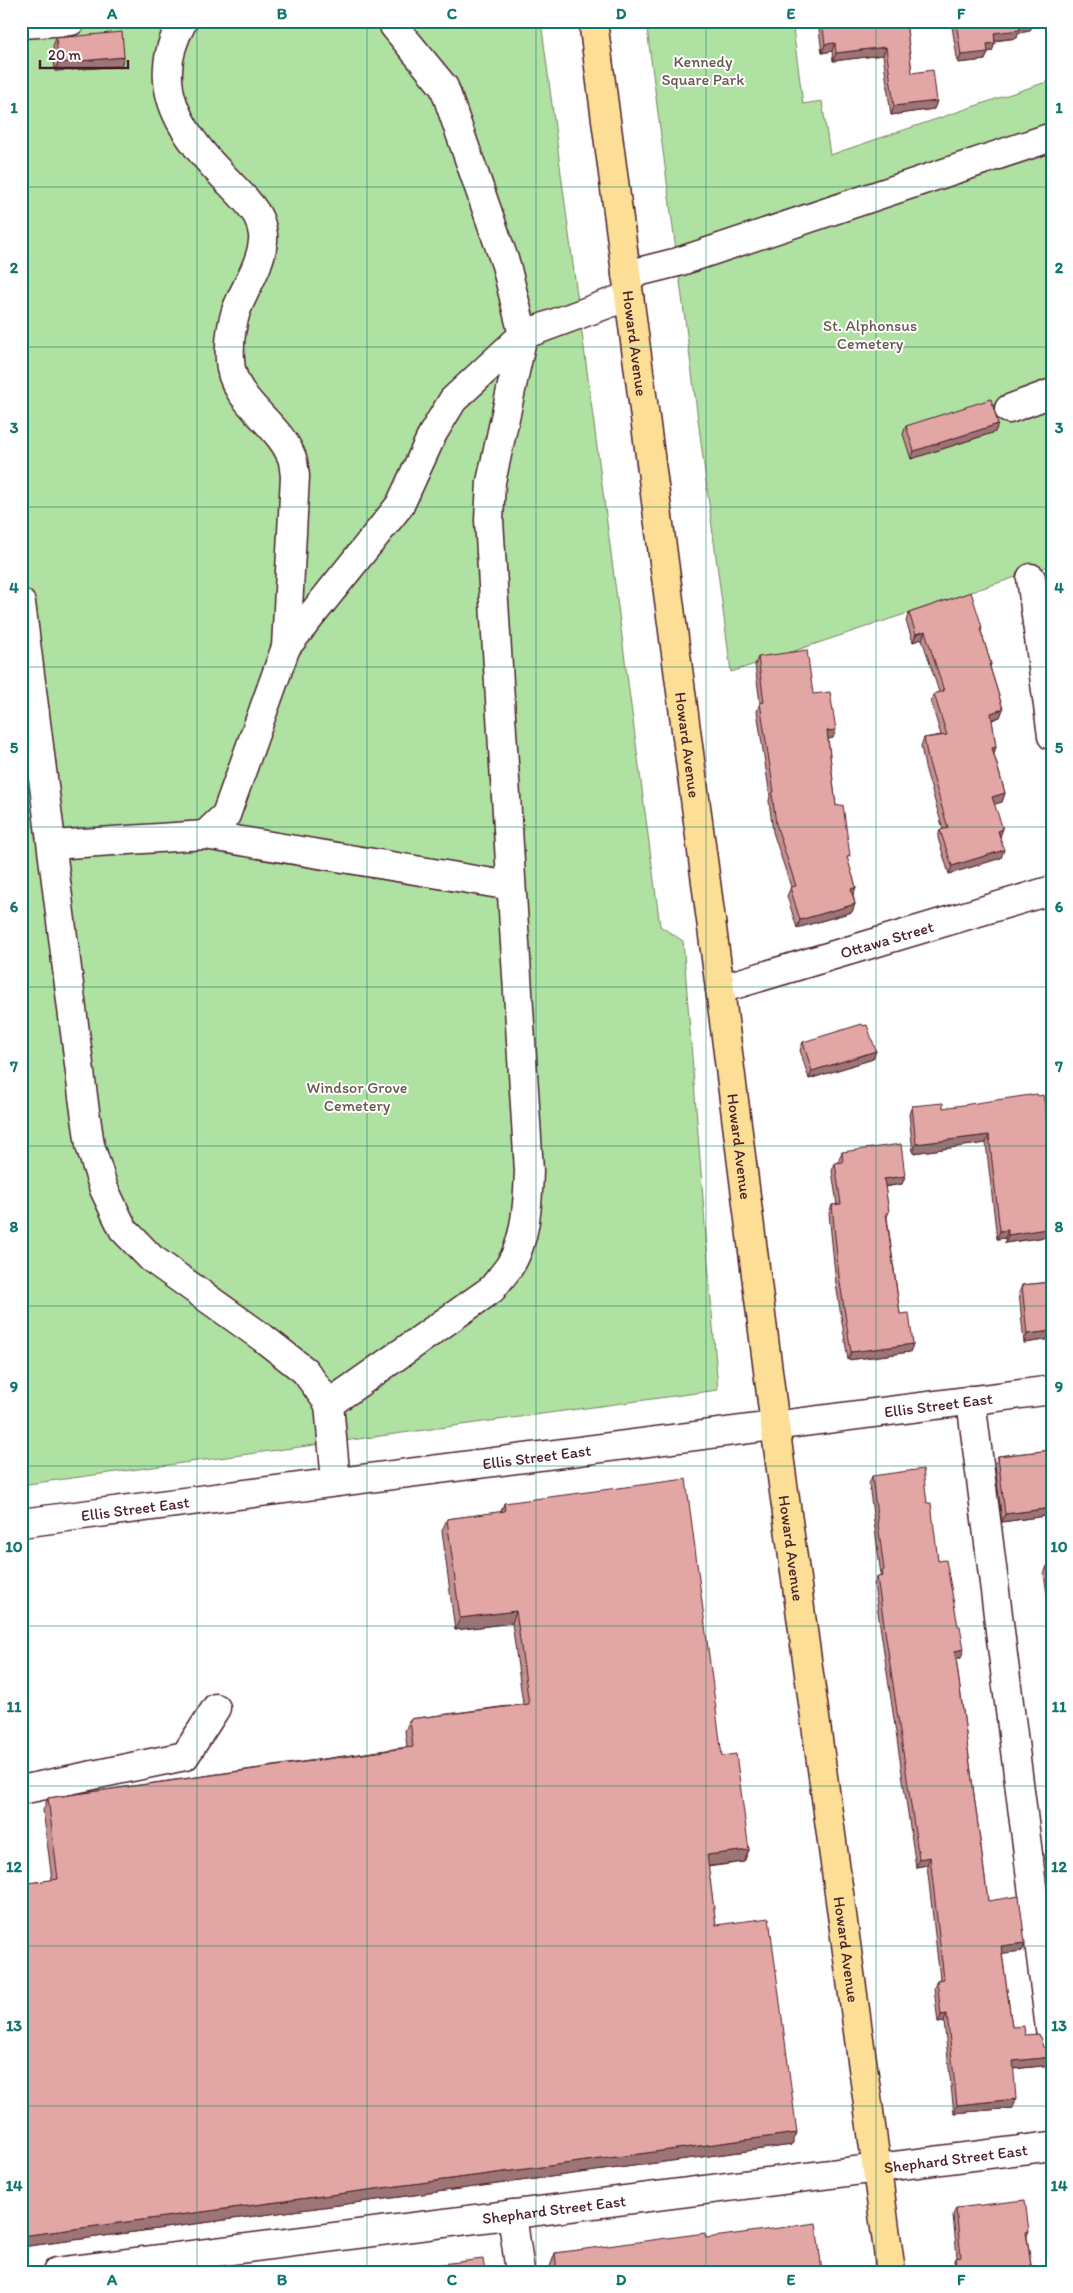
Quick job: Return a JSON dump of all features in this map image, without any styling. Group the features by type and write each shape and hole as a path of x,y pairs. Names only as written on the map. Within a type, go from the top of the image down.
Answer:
{"main road":[{"name":"Howard Avenue","path":"592,21 720,989 775,1426 891,2272"}],"street":[{"path":"21,24 71,21"},
{"path":"183,21 173,39 167,77 174,110 197,149 258,217 264,240 235,314 230,339 230,363 238,385 252,405 268,421 292,457 295,476 286,646 226,815 205,835"},
{"path":"329,1404 492,1289 511,1265 520,1240 528,1206 530,1171 489,520 491,482 523,335 506,264 444,87 394,26 393,21"},
{"path":"286,646 400,505 432,433 453,400 523,335 678,262 1052,137"},
{"path":"1009,408 1052,393"},
{"path":"1031,578 1052,736"},
{"path":"21,603 90,1145 104,1189 122,1229 151,1258 263,1338 305,1372 329,1404 336,1482"},
{"path":"52,845 205,835 512,886"},
{"name":"Ottawa Street","path":"720,989 1052,890"},
{"name":"Ellis Street East","path":"21,1523 1052,1390"},
{"path":"971,1400 1052,2045"},
{"path":"21,1790 185,1756 216,1708"},
{"name":"Shephard Street East","path":"71,2271 1052,2146"},
{"path":"512,2214 520,2272"}],"green space":[{"name":"Windsor Grove Cemetery","path":"21,21 541,21 660,926 683,941 718,1390 21,1485"},
{"name":"St. Alphonsus Cemetery","path":"646,21 792,21 803,104 822,101 830,155 1052,80 1052,565 731,672"}],"building":[{"path":"822,21 906,21 912,73 933,70 937,101 894,106 886,47 836,53 835,43 825,44"},
{"path":"956,21 1033,21 1033,23 1019,25 1020,30 994,33 995,43 987,44 988,52 961,55"},
{"path":"122,32 124,57 58,63 56,38"},
{"path":"991,399 998,424 914,451 906,426"},
{"path":"971,592 982,627 980,628 991,664 989,664 1003,709 991,713 996,747 992,748 1005,793 992,797 1003,829 998,831 1004,850 952,866 940,830 948,828 928,759 924,738 947,735 934,694 944,691 925,631 916,634 909,613"},
{"path":"807,650 813,694 830,692 836,730 827,731 836,806 843,805 850,856 847,857 856,887 851,889 855,904 800,920 790,887 796,886 776,824 772,793 774,792 760,703 764,702 758,657"},
{"path":"862,1024 863,1026 867,1025 876,1051 812,1071 803,1042"},
{"path":"1037,1094 1038,1096 1043,1095 1052,1145 1052,1228 1008,1235 1008,1230 1000,1231 989,1135 916,1144 912,1106 943,1103 943,1108"},
{"path":"901,1144 905,1176 884,1179 889,1212 886,1213 900,1314 909,1313 913,1344 851,1352 839,1276 832,1205 841,1204 835,1163 843,1162 842,1152"},
{"path":"1052,1282 1052,1331 1027,1334 1022,1285"},
{"path":"1052,1450 1052,1508 1005,1514 998,1456"},
{"path":"923,1469 927,1503 931,1503 938,1561 946,1560 964,1649 955,1651 988,1901 1019,1896 1025,1943 1001,1946 1012,2027 1024,2026 1025,2035 1039,2034 1043,2047 1052,2052 1052,2057 1013,2061 1016,2099 957,2105 947,2014 941,2015 937,1980 944,1979 930,1857 919,1859 877,1577 883,1576 882,1571 884,1570 872,1476"},
{"path":"686,1479 722,1756 736,1754 749,1850 707,1855 716,1925 769,1918 797,2133 21,2236 21,1884 58,1879 48,1798 413,1747 410,1719 529,1704 516,1611 460,1618 447,1519 505,1511 504,1503"},
{"path":"1052,1565 1052,1600 1047,1566"},
{"path":"1025,2200 1029,2231 1026,2232 1032,2272 958,2272 956,2258 961,2257 956,2208"},
{"path":"816,2223 822,2272 557,2272 555,2253 705,2233 706,2238"},
{"path":"483,2259 485,2272 375,2272"}],"park label":[{"name":"Kennedy Square Park","path":"703,70"}]}
